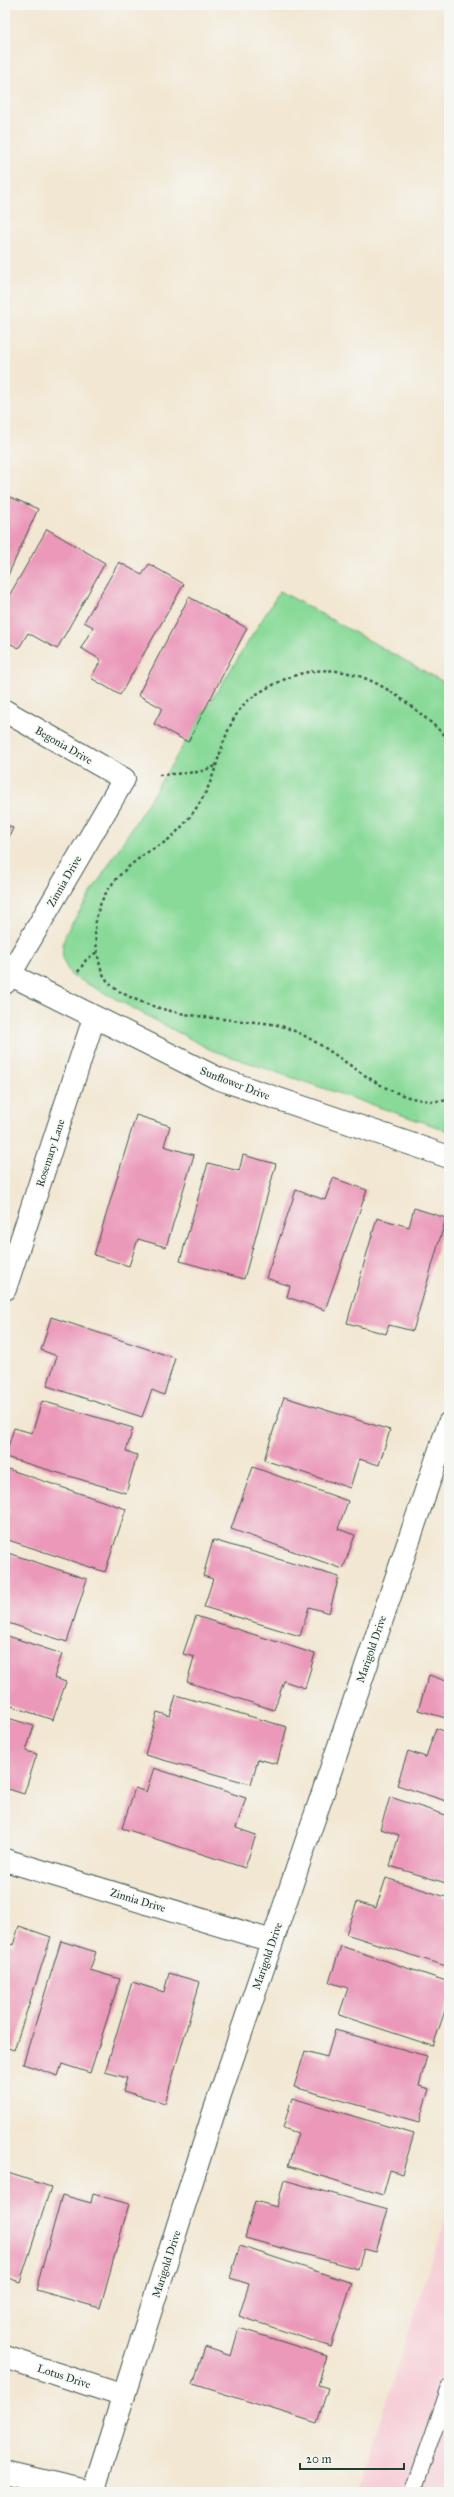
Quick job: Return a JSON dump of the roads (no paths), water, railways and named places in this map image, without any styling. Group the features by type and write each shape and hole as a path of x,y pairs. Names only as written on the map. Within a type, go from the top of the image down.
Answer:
{"street":[{"name":"Begonia Drive","path":"5,711 124,779"},
{"name":"Zinnia Drive","path":"7,979 124,779"},
{"name":"Sunflower Drive","path":"7,979 94,1018 217,1078 449,1157"},
{"name":"Rosemary Lane","path":"5,1289 94,1018"},
{"name":"Marigold Drive","path":"92,2492 272,1941 449,1423"},
{"name":"Zinnia Drive","path":"5,1860 272,1941"},
{"name":"Lotus Drive","path":"5,2357 124,2396"},
{"path":"5,2472 92,2492"}],"lane":[{"path":"413,2492 449,2388"}]}
